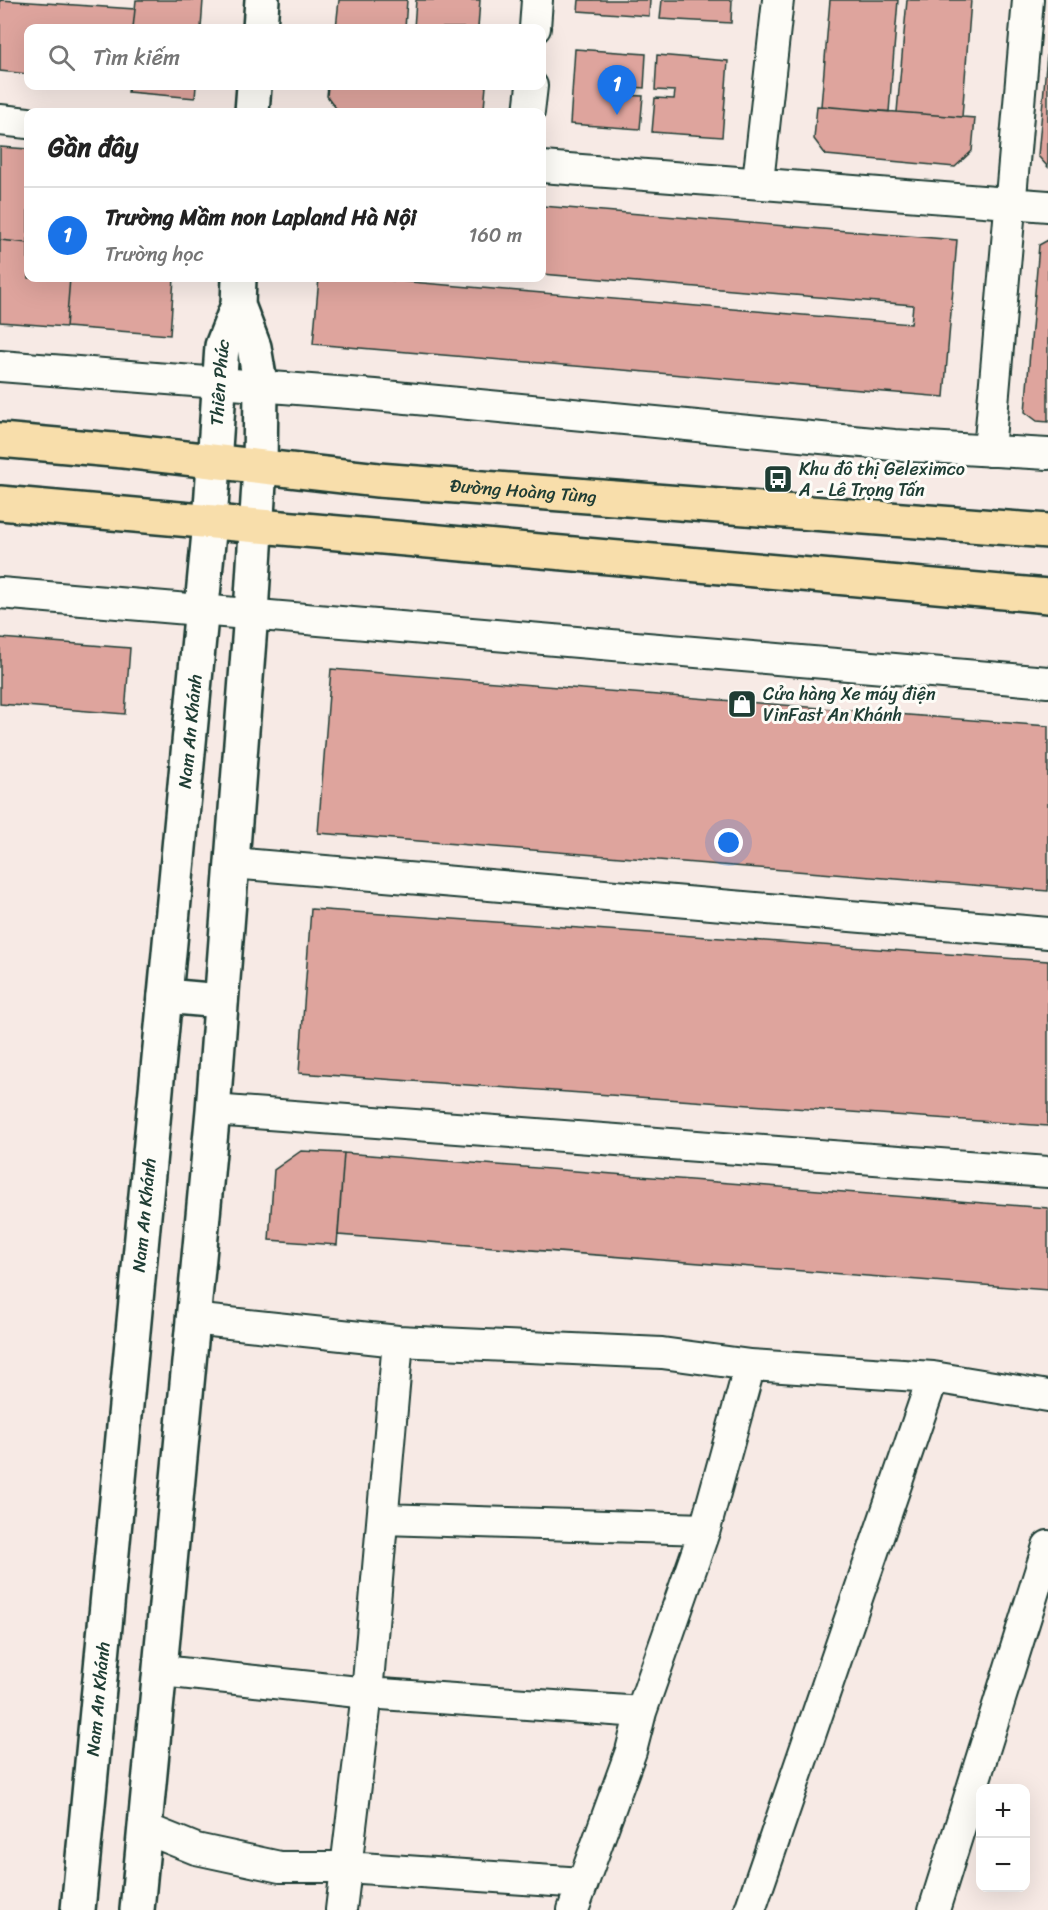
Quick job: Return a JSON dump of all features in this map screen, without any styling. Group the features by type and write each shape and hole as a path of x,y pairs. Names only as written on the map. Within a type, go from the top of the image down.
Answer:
{"main road":[{"name":"Đường Hoàng Tùng","path":"0,440 378,480 1048,531"},
{"path":"0,503 1048,596"}],"street":[{"path":"260,24 262,0"},
{"path":"535,24 537,0"},
{"path":"758,183 778,0"},
{"path":"989,451 1028,0"},
{"path":"252,108 254,90"},
{"path":"529,108 532,90"},
{"path":"0,120 24,123"},
{"path":"546,167 1048,206"},
{"name":"Thiên Phúc","path":"210,522 222,346 239,291"},
{"name":"Thiên Phúc","path":"233,863 260,467 261,388 254,347 239,291"},
{"path":"0,366 261,388 375,395 882,444 1048,454"},
{"name":"Nam An Khánh","path":"78,1910 210,522"},
{"path":"0,593 1048,682"},
{"path":"137,1910 162,1671 233,863 1048,933"},
{"path":"165,996 221,1001"},
{"path":"213,1110 1048,1172"},
{"path":"192,1318 398,1341 662,1353 750,1365 933,1377 1048,1396"},
{"path":"341,1910 367,1693 398,1341"},
{"path":"144,1828 196,1849 280,1868 346,1867 578,1896 631,1750 640,1712 705,1529 750,1365"},
{"path":"750,1910 933,1377"},
{"path":"382,1519 705,1529"},
{"path":"934,1910 1048,1546"},
{"path":"162,1671 367,1693 640,1712"}],"building":[{"path":"0,0 135,9 133,24 24,24 24,74 0,71"},
{"path":"136,0 203,0 201,24 133,24"},
{"path":"339,0 407,0 405,24 336,24"},
{"path":"416,0 480,0 478,24 414,24"},
{"path":"579,0 650,0 649,16 578,11"},
{"path":"662,0 732,0 731,23 660,19"},
{"path":"830,0 898,0 889,112 821,106"},
{"path":"907,0 971,0 962,117 897,112"},
{"path":"1048,43 1048,167 1038,156"},
{"path":"575,49 646,54 644,88 624,86 623,95 643,96 640,129 570,124"},
{"path":"657,55 728,61 722,137 652,132 655,98 674,99 675,91 655,90"},
{"path":"128,90 196,90 195,98 128,92"},
{"path":"328,90 486,90 484,108 336,108 327,96"},
{"path":"817,106 975,118 972,151 955,167 826,155 814,139"},
{"path":"0,147 24,149 24,243 0,240"},
{"path":"546,206 957,240 944,397 313,344 319,282 411,282 911,324 913,305 546,274"},
{"path":"0,240 24,243 24,282 70,282 66,327 0,322"},
{"path":"1048,240 1048,422 1037,421 1025,412 1039,245"},
{"path":"70,282 174,282 170,335 66,327"},
{"path":"0,638 130,648 125,714 0,704"},
{"path":"331,669 1048,726 1048,891 318,833"},
{"path":"311,909 1048,961 1048,1126 299,1073"},
{"path":"301,1151 344,1153 337,1245 269,1240 274,1170"},
{"path":"344,1153 1048,1208 1048,1290 338,1235"}],"place":[{"name":"Trường Mầm non Lapland Hà Nội","path":"617,115"},
{"name":"Khu đô thị Geleximco A - Lê Trọng Tấn","path":"778,479"},
{"name":"Cửa hàng Xe máy điện VinFast An Khánh","path":"742,704"}]}
